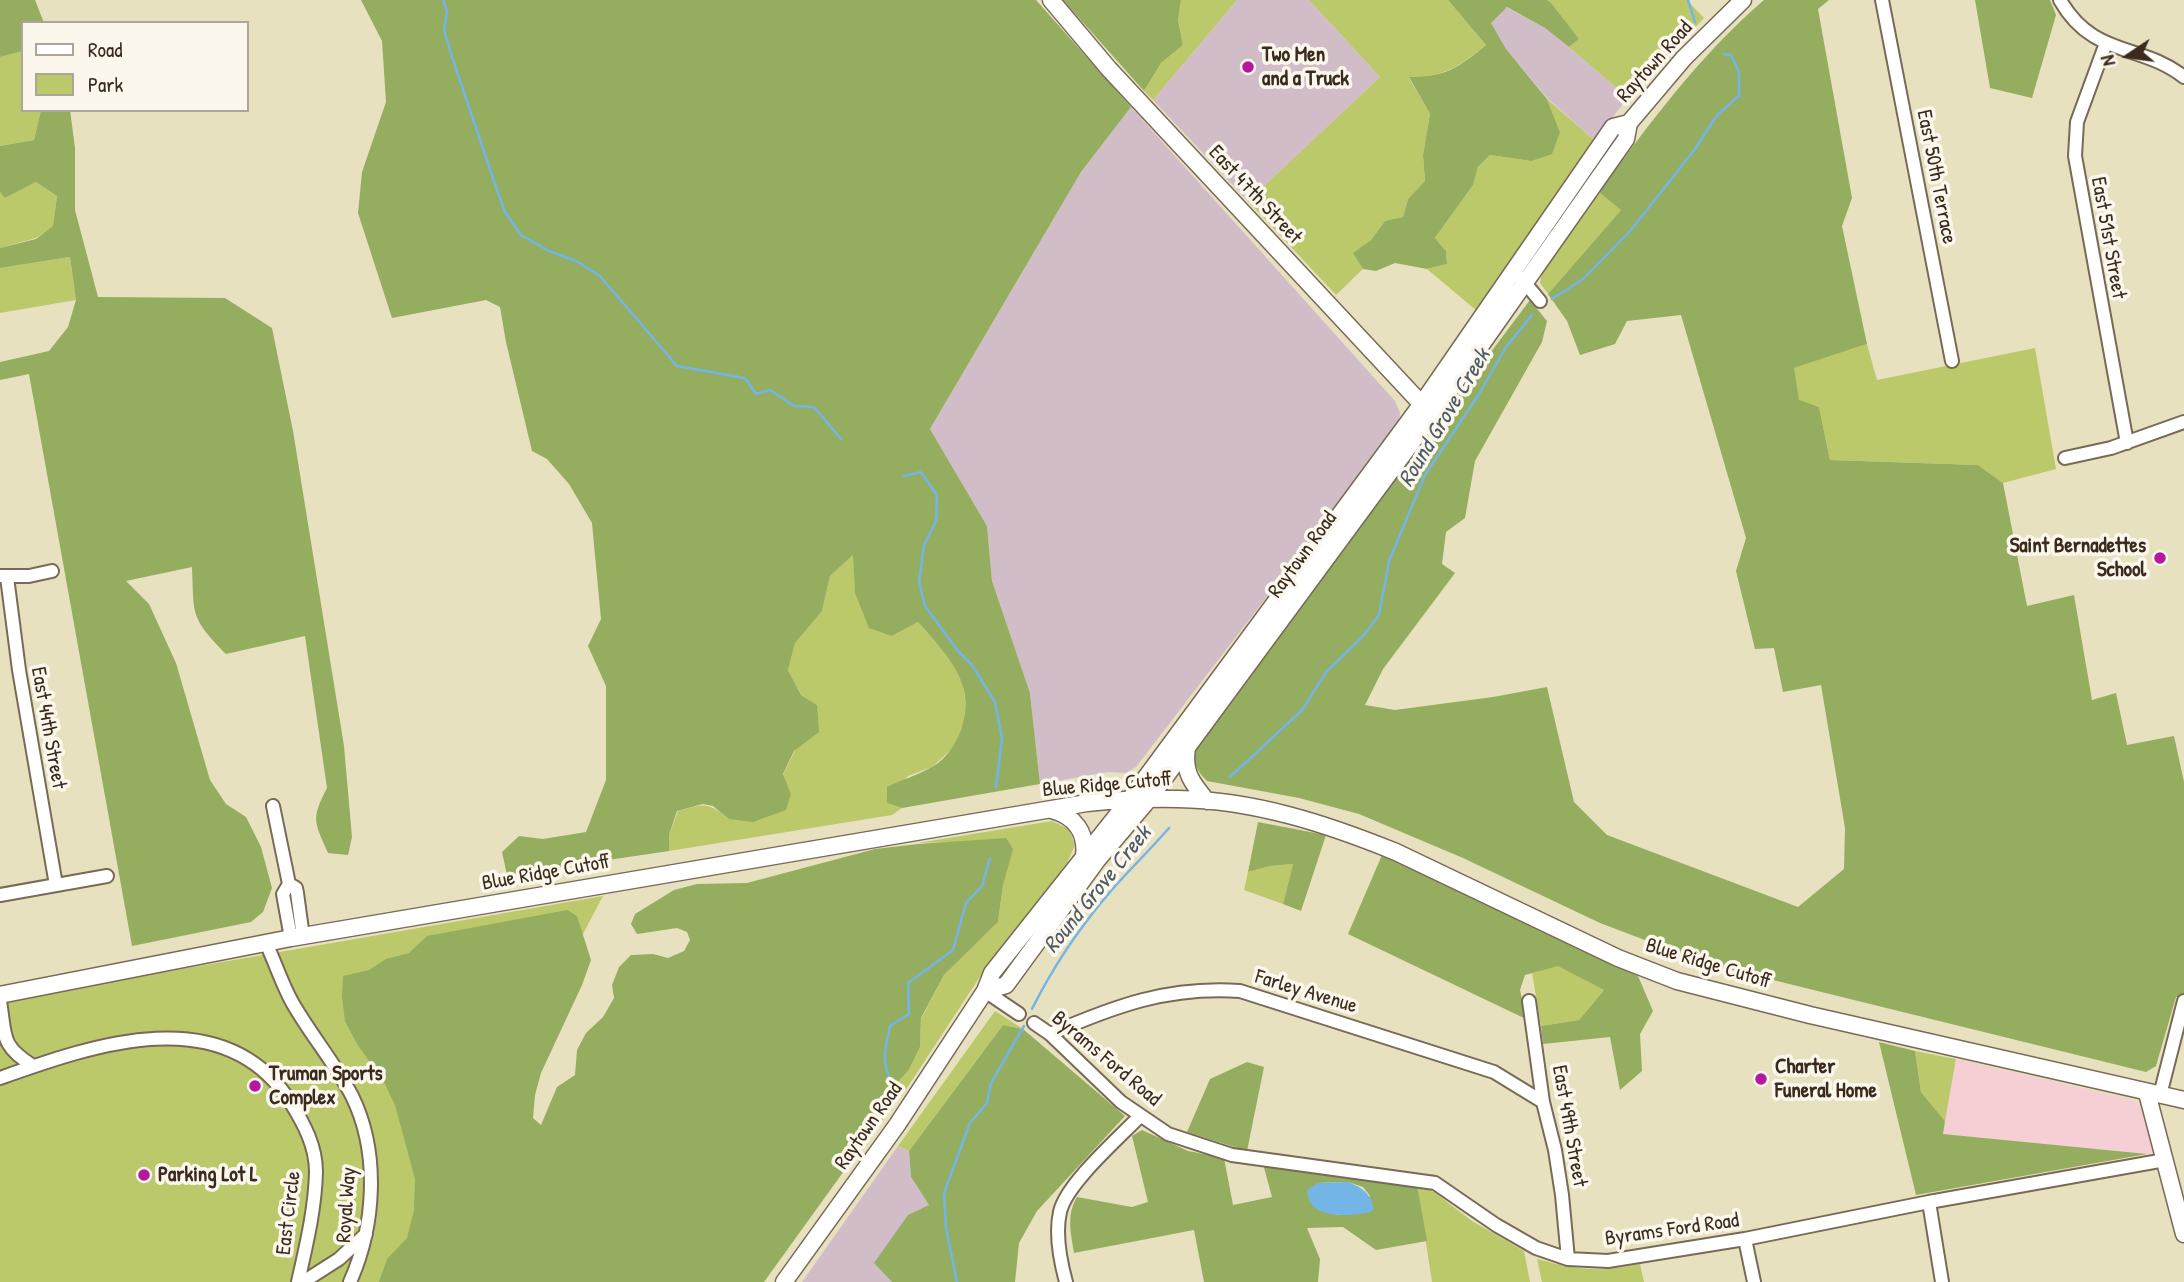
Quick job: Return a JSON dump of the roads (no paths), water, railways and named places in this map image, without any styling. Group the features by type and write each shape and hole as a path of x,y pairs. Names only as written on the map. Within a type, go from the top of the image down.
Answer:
{"main road":[{"name":"East 47th Street","path":"1051,0 1118,79 1426,410"},
{"name":"Raytown Road","path":"784,1282 897,1125 985,991 992,973 1130,799 1525,283 1626,139 1629,123 1684,58 1743,0"},
{"name":"Raytown Road","path":"985,991 1006,985 1098,859 1149,799 1187,748 1426,410 1514,270 1613,127 1629,123"},
{"path":"1187,748 1185,769 1207,801"},
{"name":"Blue Ridge Cutoff","path":"0,995 297,937 1087,803 1130,799 1207,801 1263,808 1360,838 1396,852 1618,958 1677,981 1810,1015 2184,1100"},
{"path":"1050,810 1061,813 1076,823 1083,838 1084,856"},
{"path":"2154,1094 2165,1160 2184,1234"}],"street":[{"name":"East 50th Terrace","path":"1882,0 1952,361"},
{"path":"2060,0 2067,13 2081,28 2106,43 2163,64 2184,77"},
{"name":"East 51st Street","path":"2106,43 2077,122 2075,156 2127,443"},
{"path":"1514,270 1541,301"},
{"path":"2066,458 2127,443 2184,422"},
{"path":"3,576 52,571"},
{"name":"East 44th Street","path":"3,576 57,885"},
{"path":"273,806 289,884 283,894 297,937"},
{"path":"0,895 107,876"},
{"name":"Royal Way","path":"266,943 291,1001 353,1097 366,1136 372,1175 366,1234 362,1255 350,1282"},
{"name":"Farley Avenue","path":"1050,1034 1143,999 1211,989 1240,991 1494,1072 1543,1102"},
{"name":"Byrams Ford Road","path":"985,991 1019,1014"},
{"path":"0,1001 6,1042 14,1054 33,1066"},
{"name":"East 49th Street","path":"1529,1001 1543,1102 1555,1150 1562,1195 1568,1259"},
{"path":"2154,1094 2184,1001"},
{"name":"Byrams Ford Road","path":"1034,1023 1050,1034 1121,1102 1168,1134 1233,1155 1435,1183 1496,1225 1536,1248 1568,1259 1608,1261 1745,1239 1930,1202 2165,1160"},
{"name":"East Circle","path":"0,1078 104,1044 155,1038 204,1041 246,1058 281,1087 307,1130 316,1169 312,1223 300,1282"},
{"path":"1066,1282 1058,1235 1060,1210 1071,1189 1140,1116"},
{"path":"1930,1202 1942,1282"},
{"path":"300,1282 339,1259 366,1234"},
{"path":"1745,1239 1754,1282"}],"water":[{"path":"1348,1182 1368,1194 1374,1208 1371,1212 1330,1214 1315,1208 1310,1201 1307,1190 1318,1183"}],"waterway":[{"path":"443,0 447,11 444,30 452,57 505,212 521,235 549,251 578,262 600,276 677,366 745,378 756,394 770,390 794,406 814,407 841,439"},
{"name":"Round Grove Creek","path":"1688,0 1695,22"},
{"name":"Round Grove Creek","path":"1552,299 1583,279 1631,230 1695,149 1717,115 1739,96 1739,72 1731,55 1724,54"},
{"name":"Round Grove Creek","path":"1230,777 1302,710 1327,671 1363,636 1379,615 1389,561 1425,475 1479,394 1506,347 1532,315"},
{"path":"904,476 921,472 937,495 936,521 924,545 919,582 925,606 958,651 972,665 995,702 1002,739 996,787"},
{"name":"Round Grove Creek","path":"1032,1009 1058,963 1088,919 1169,828"},
{"path":"894,1086 885,1063 885,1050 890,1026 909,1014 908,983 953,950 966,903 982,886 990,858"},
{"name":"Round Grove Creek","path":"957,1282 946,1228 944,1193 970,1123 987,1103 991,1083 1024,1026"}],"place":[{"name":"Two Men and a Truck","path":"1248,67"},
{"name":"Saint Bernadettes School","path":"2160,558"},
{"name":"Charter Funeral Home","path":"1761,1079"},
{"name":"Truman Sports Complex","path":"255,1086"},
{"name":"Parking Lot L","path":"144,1175"}]}
